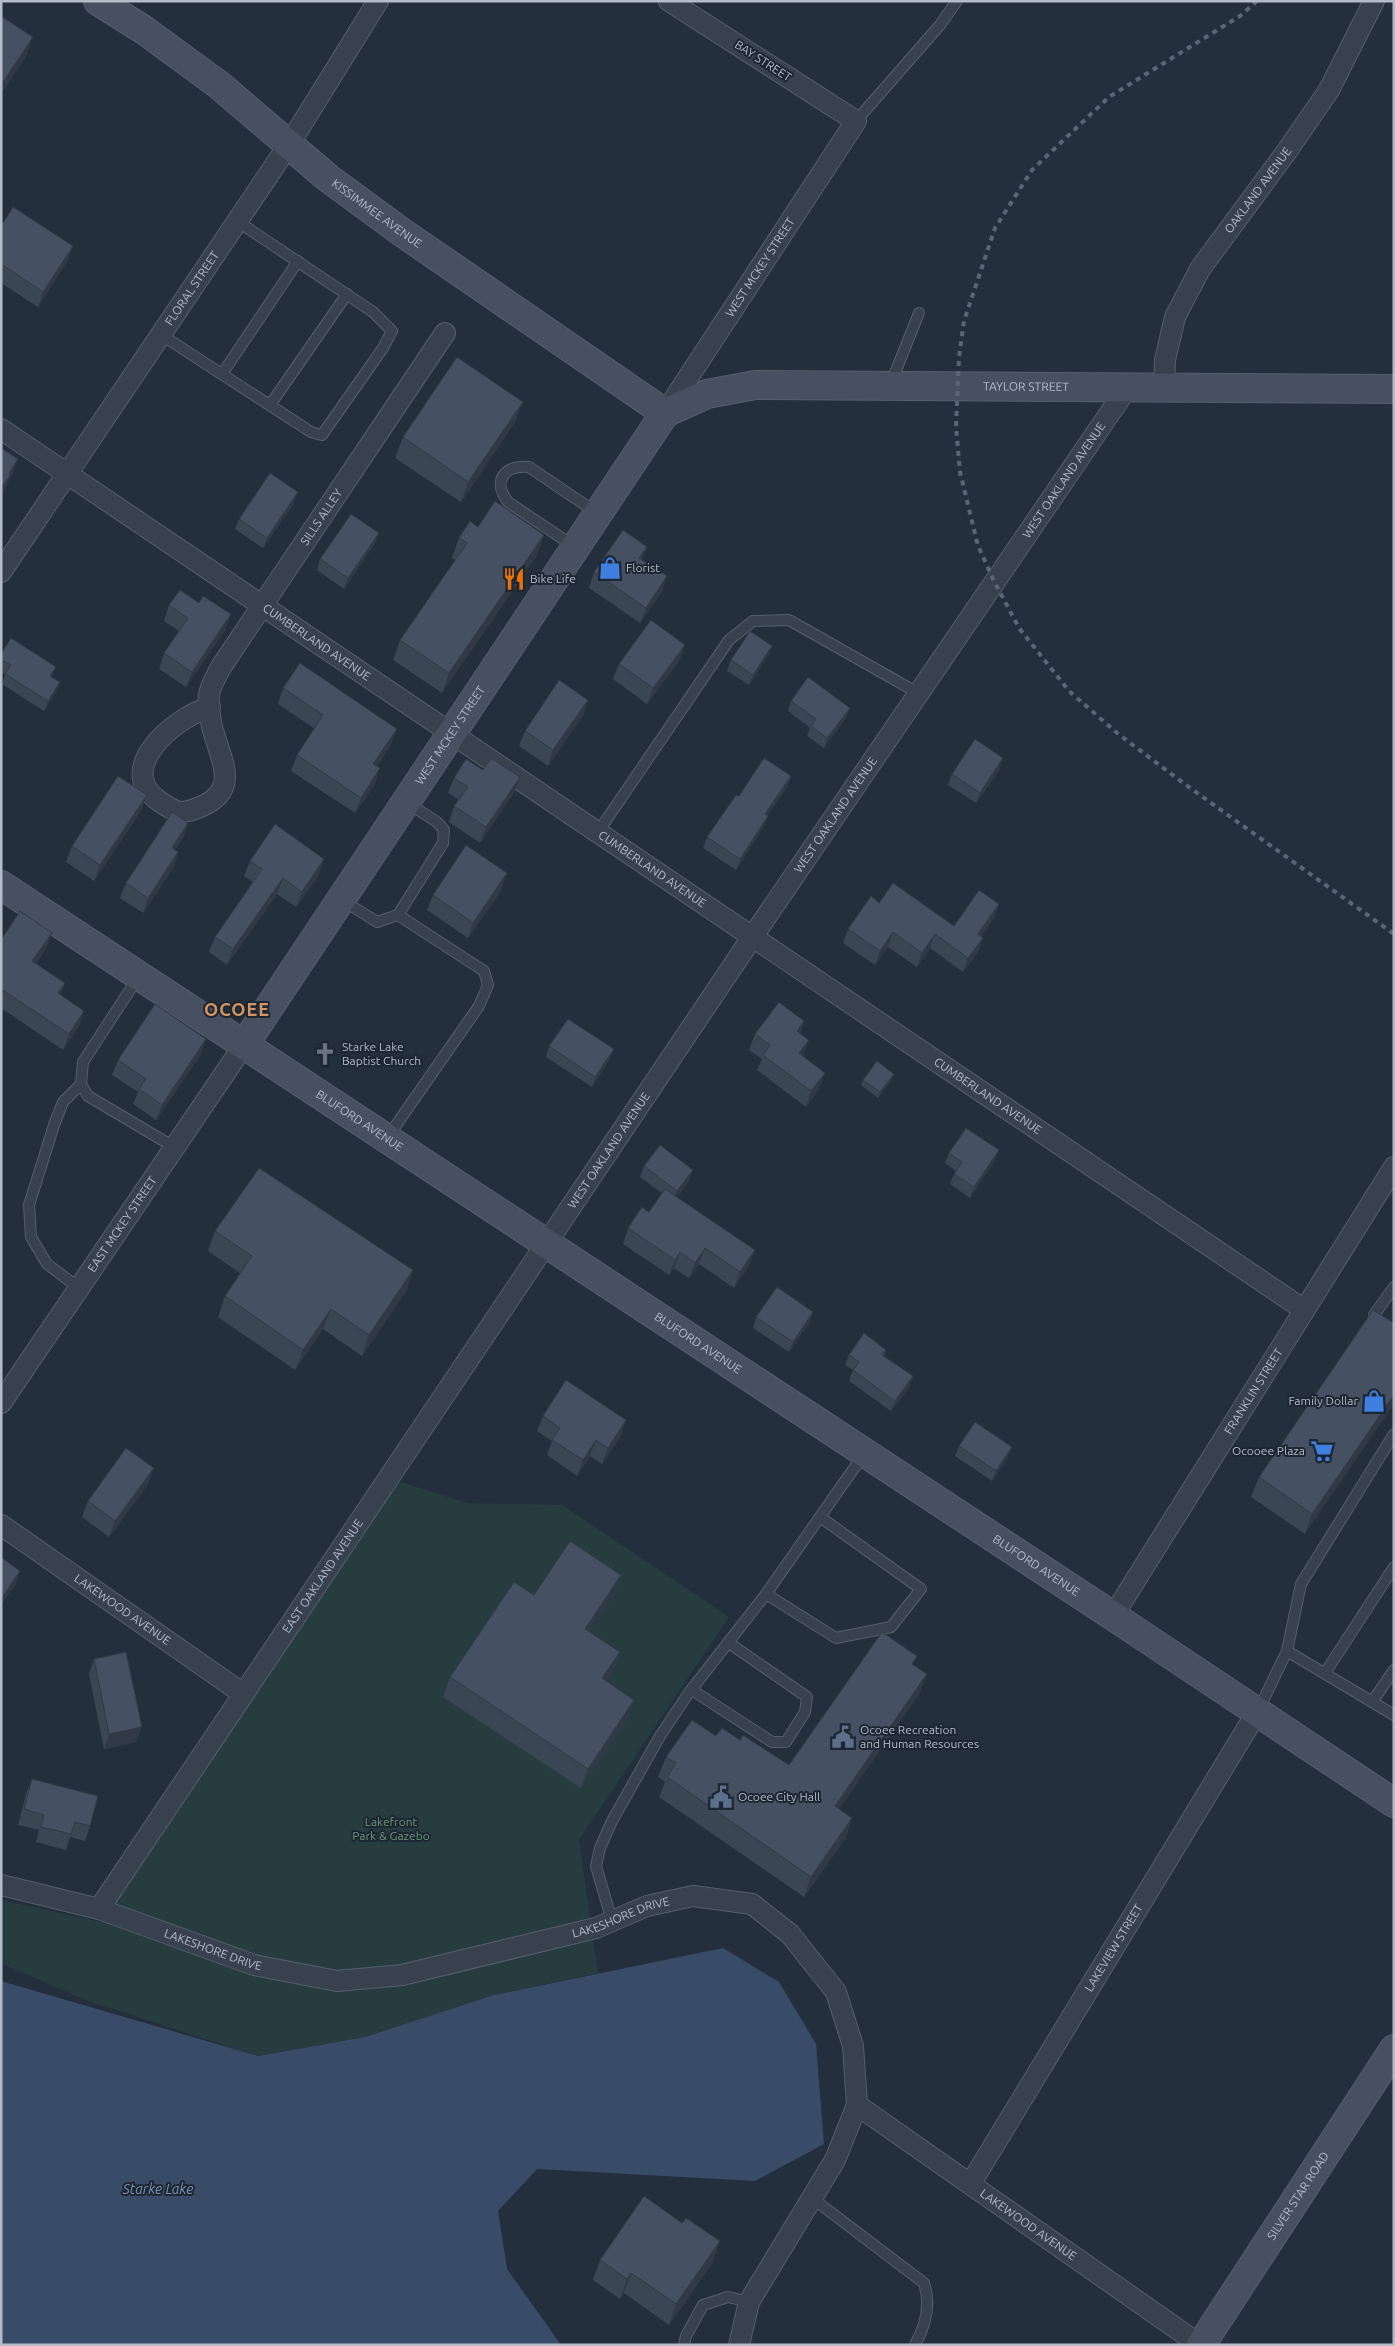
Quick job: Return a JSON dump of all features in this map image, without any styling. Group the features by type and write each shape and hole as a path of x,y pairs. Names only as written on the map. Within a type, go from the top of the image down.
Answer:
{"street":[{"name":"KISSIMMEE AVENUE","path":"98,1 144,30 219,85 290,143 328,178 660,420"},
{"name":"FLORAL STREET","path":"1,572 290,143 378,1"},
{"name":"BAY STREET","path":"669,1 856,121"},
{"name":"OAKLAND AVENUE","path":"1164,388 1165,360 1175,317 1200,269 1287,151 1329,90 1374,1"},
{"name":"WEST MCKEY STREET","path":"244,1044 598,514 856,121"},
{"name":"SILLS ALLEY","path":"210,707 186,717 152,746 141,768 145,784 156,799 174,811 187,812 205,805 221,792 225,780 224,763 215,739 209,694 221,667 261,604 445,333"},
{"name":"TAYLOR STREET","path":"660,420 707,394 755,385 1394,390"},
{"name":"WEST OAKLAND AVENUE","path":"546,1244 753,936 1127,388"},
{"name":"CUMBERLAND AVENUE","path":"1,428 1303,1309"},
{"name":"BLUFORD AVENUE","path":"1,885 1113,1616 1394,1803"},
{"name":"EAST MCKEY STREET","path":"1,1403 244,1044"},
{"name":"FRANKLIN STREET","path":"1113,1616 1303,1309 1394,1167"},
{"name":"EAST OAKLAND AVENUE","path":"99,1909 242,1693 546,1244"},
{"name":"LAKEWOOD AVENUE","path":"1,1525 242,1693"},
{"name":"LAKEVIEW STREET","path":"971,2183 1257,1712"},
{"name":"LAKESHORE DRIVE","path":"1,1885 99,1909 254,1965 337,1981 402,1975 596,1928 648,1906 693,1896 752,1904 790,1934 836,1992 853,2046 857,2105 835,2160 749,2302 739,2345"},
{"name":"SILVER STAR ROAD","path":"1201,2345 1391,2058"},
{"name":"LAKEWOOD AVENUE","path":"857,2105 1201,2345"}],"lane":[{"path":"856,121 940,25 957,1"},
{"path":"160,334 311,432 322,435 383,348 392,331 373,312 237,221"},
{"path":"222,374 298,261"},
{"path":"270,405 347,294"},
{"path":"889,386 918,313"},
{"path":"575,547 508,502 501,492 500,483 504,475 511,469 520,466 529,467 598,514"},
{"path":"598,832 729,640 753,621 789,620 918,693"},
{"path":"341,899 377,922 398,915 443,842 444,830 437,822 406,802"},
{"path":"386,1138 479,1006 488,985 484,971 398,915"},
{"path":"139,976 83,1062 81,1084 88,1096 174,1147"},
{"path":"79,1288 48,1264 30,1237 29,1205 63,1102 81,1084"},
{"path":"1374,1315 1394,1286"},
{"path":"1257,1712 1287,1650 1302,1584 1394,1434"},
{"path":"612,1922 596,1866 600,1848 612,1821 660,1736 692,1690 766,1594 864,1453"},
{"path":"766,1594 836,1638 891,1627 921,1589 820,1517"},
{"path":"1325,1673 1394,1567"},
{"path":"692,1690 772,1742 786,1742 806,1712 807,1696 729,1643"},
{"path":"1287,1650 1394,1715"},
{"path":"1372,1702 1394,1670"},
{"path":"812,2198 924,2283 928,2296 927,2313 915,2345"},
{"path":"684,2345 686,2336 703,2305 728,2297 749,2302"}],"green space":[{"name":"Lakefront Park & Gazebo","path":"397,1481 467,1503 562,1505 729,1617 579,1840 598,1973 494,1995 365,2037 257,2056 83,1999 1,1963 1,1900 100,1922"}],"water":[{"name":"Starke Lake","path":"723,1948 779,1982 816,2044 824,2144 755,2181 537,2169 498,2211 507,2269 561,2345 1,2345 1,1981 258,2056 365,2037 494,1995"}],"building":[{"path":"1,16 33,37 1,85"},
{"path":"13,207 73,246 43,292 1,264 1,221 3,223"},
{"path":"457,357 523,402 468,482 403,437"},
{"path":"1,448 18,459 9,473 11,474 1,488"},
{"path":"270,473 298,492 267,538 239,519"},
{"path":"495,501 544,535 449,673 400,640 467,543 459,538 470,521 478,527"},
{"path":"351,514 379,533 348,578 320,559"},
{"path":"623,530 647,547 639,558 667,576 646,608 594,572"},
{"path":"180,590 199,603 203,596 231,614 192,672 164,653 188,618 169,605"},
{"path":"651,620 685,645 653,688 619,664"},
{"path":"750,631 772,646 753,675 731,660"},
{"path":"11,638 56,667 50,676 60,682 48,701 5,674 11,665 1,660 1,654"},
{"path":"300,663 397,729 373,764 380,768 361,798 297,755 323,715 283,688"},
{"path":"808,677 850,708 827,738 811,726 816,719 791,701"},
{"path":"559,680 588,700 553,750 525,731"},
{"path":"975,739 1003,758 980,793 952,774"},
{"path":"491,758 520,777 486,827 454,806 468,787 454,778 466,759 483,770"},
{"path":"764,758 791,776 765,814 768,816 740,859 707,837 736,795 739,796"},
{"path":"118,776 147,795 100,865 72,846"},
{"path":"172,812 188,823 172,848 178,852 148,898 126,883"},
{"path":"275,824 324,859 302,892 283,878 233,949 215,937 262,869 250,861"},
{"path":"466,845 507,873 473,923 433,895"},
{"path":"893,883 954,926 979,890 999,904 978,934 983,938 968,958 935,934 922,953 893,932 880,951 848,929 871,896 879,903"},
{"path":"20,911 52,933 32,961 65,983 58,993 84,1011 69,1034 1,989 1,940"},
{"path":"779,1002 804,1021 797,1031 809,1040 799,1053 825,1073 811,1091 763,1055 770,1045 755,1034"},
{"path":"155,1004 206,1039 162,1105 139,1089 146,1079 118,1060"},
{"path":"568,1019 614,1049 595,1077 549,1046"},
{"path":"877,1061 894,1074 880,1092 863,1080"},
{"path":"966,1128 999,1150 974,1187 954,1174 962,1162 949,1153"},
{"path":"660,1145 693,1170 677,1191 644,1166"},
{"path":"259,1168 413,1270 369,1335 331,1309 303,1350 225,1296 252,1256 215,1231"},
{"path":"665,1189 755,1250 740,1272 705,1248 695,1263 680,1252 675,1260 628,1228 642,1207 649,1212"},
{"path":"777,1287 813,1312 793,1342 756,1317"},
{"name":"Ocooee Plaza","path":"1373,1310 1394,1323 1394,1395 1312,1514 1259,1477"},
{"path":"864,1333 886,1350 882,1355 913,1376 895,1401 853,1370 859,1362 849,1355"},
{"path":"566,1380 626,1420 608,1448 596,1440 583,1460 552,1440 560,1428 543,1416"},
{"path":"975,1422 1012,1447 996,1471 959,1446"},
{"path":"126,1448 154,1468 115,1521 88,1501"},
{"path":"570,1541 621,1575 585,1629 620,1652 602,1678 634,1700 588,1769 450,1677 514,1582 534,1595"},
{"path":"1,1557 20,1571 1,1599"},
{"path":"882,1632 917,1656 912,1664 927,1674 835,1806 852,1818 811,1877 667,1777 676,1763 666,1757 692,1720 716,1736 722,1728 740,1740 743,1735 789,1765"},
{"path":"126,1652 142,1727 109,1734 94,1659"},
{"path":"32,1779 98,1796 90,1826 75,1822 71,1834 41,1827 44,1815 24,1809"},
{"path":"644,2196 682,2223 686,2218 720,2241 676,2304 631,2273 627,2279 600,2260"}],"railway":[{"path":"1257,1 1240,16 1109,97 1032,170 995,228 964,321 959,357 956,427 960,472 978,546 994,581 1019,628 1069,691 1117,733 1186,785 1394,934"}],"place":[{"name":"Florist","path":"610,568"},
{"name":"Bike Life","path":"514,579"},
{"name":"Starke Lake Baptist Church","path":"325,1054"},
{"name":"Family Dollar","path":"1374,1401"},
{"name":"Ocooee Plaza","path":"1322,1451"},
{"name":"Ocoee Recreation and Human Resources","path":"843,1737"},
{"name":"Ocoee City Hall","path":"721,1797"}],"district":[{"name":"OCOEE","path":"237,1010"}]}
